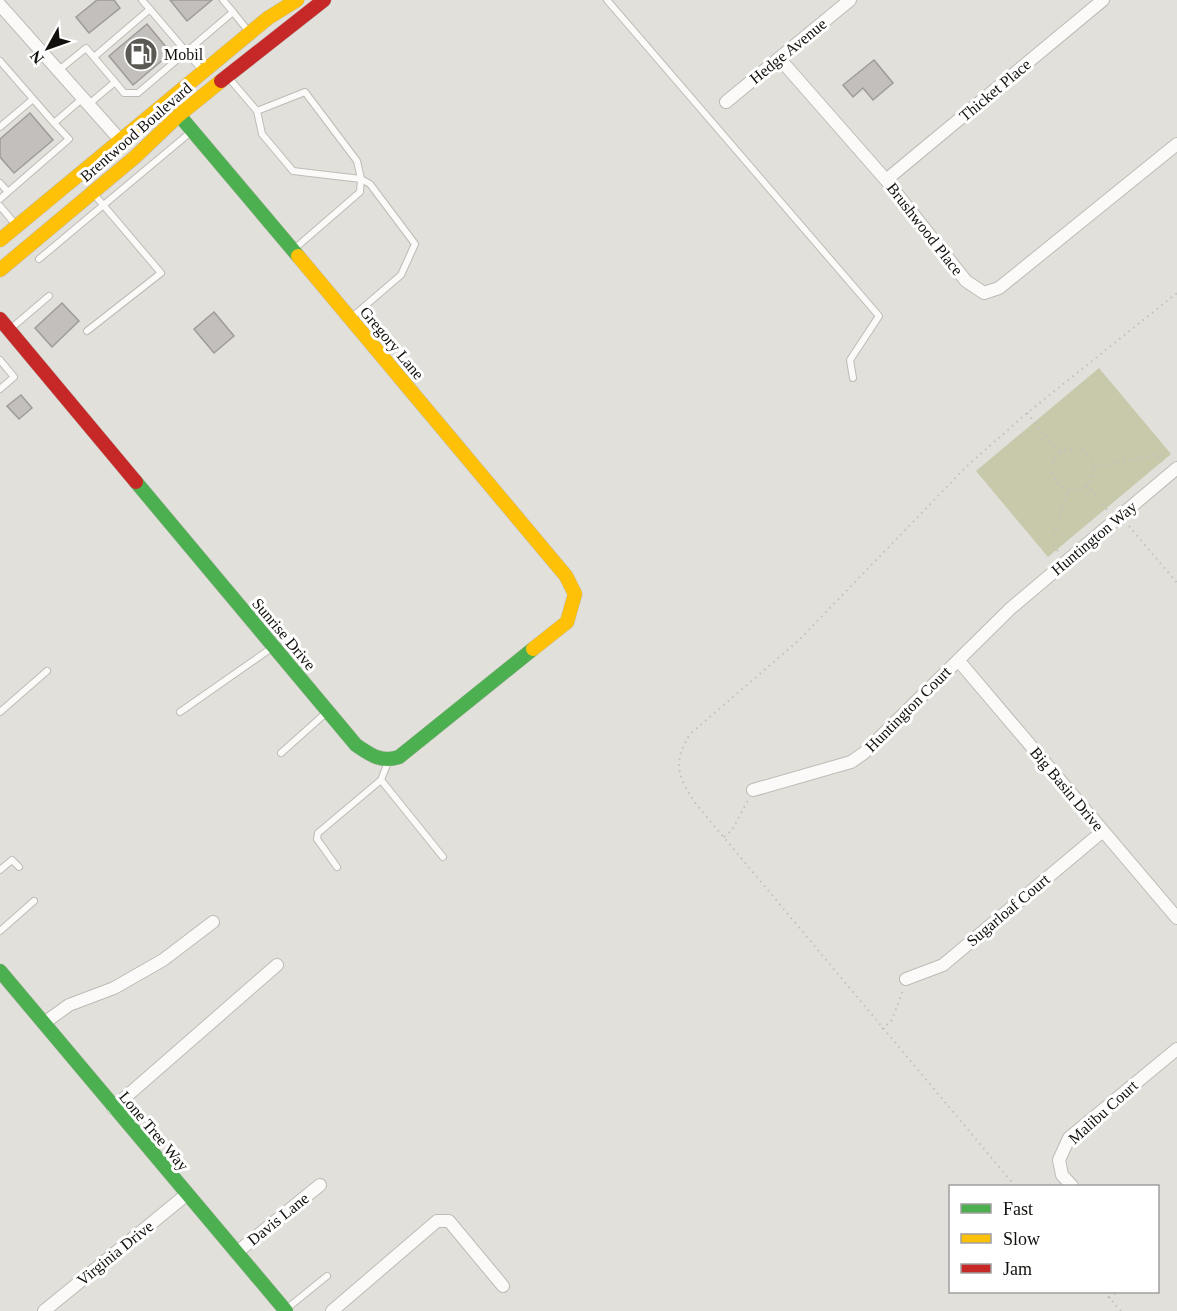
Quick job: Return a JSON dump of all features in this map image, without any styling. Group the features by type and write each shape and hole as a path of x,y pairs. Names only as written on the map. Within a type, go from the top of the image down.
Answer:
{"street":[{"name":"Brentwood Boulevard","path":"0,270 135,157 179,115 324,0"},
{"name":"Hedge Avenue","path":"726,102 850,0"},
{"name":"Thicket Place","path":"886,180 1103,0"},
{"name":"Brentwood Boulevard","path":"0,240 287,2"},
{"path":"287,2 297,22"},
{"path":"0,5 121,141"},
{"name":"Brushwood Place","path":"779,58 886,180 966,281 984,293 999,288 1177,144"},
{"name":"Gregory Lane","path":"179,115 566,576 575,594 567,622 399,757 389,761"},
{"name":"Sunrise Drive","path":"4,325 356,745 376,760 389,761"},
{"name":"Huntington Way","path":"1011,608 1174,470"},
{"name":"Huntington Court","path":"753,790 851,762 877,742 1011,608"},
{"name":"Big Basin Drive","path":"958,660 1177,918"},
{"name":"Sugarloaf Court","path":"906,979 942,965 1103,831"},
{"path":"44,1023 69,1005 114,988 163,960 213,922"},
{"path":"113,1108 277,965"},
{"name":"Lone Tree Way","path":"0,971 285,1311"},
{"name":"Malibu Court","path":"1071,1185 1062,1174 1059,1160 1069,1138 1177,1049"},
{"name":"Davis Lane","path":"236,1252 320,1185"},
{"name":"Virginia Drive","path":"44,1311 186,1195"},
{"path":"332,1311 437,1221 448,1221 503,1286"}],"lane":[{"path":"142,0 204,72"},
{"path":"223,0 250,33"},
{"path":"607,0 879,316 850,360 853,378"},
{"path":"94,57 150,9"},
{"path":"59,70 86,48 124,93 138,93 233,12"},
{"path":"0,61 69,139 0,199"},
{"path":"227,76 257,111 262,134 293,171 361,179 370,184 416,244 401,275 350,319"},
{"path":"54,123 115,82"},
{"path":"257,111 305,92 357,161 361,179 360,192 292,250"},
{"path":"0,127 33,99"},
{"path":"39,259 192,131"},
{"path":"0,183 8,192"},
{"path":"87,331 161,273 93,192"},
{"path":"0,206 17,226"},
{"path":"4,325 49,296"},
{"path":"0,360 14,377 0,389"},
{"path":"180,712 273,646"},
{"path":"0,712 47,671"},
{"path":"281,753 328,712"},
{"path":"337,867 317,839 318,833 381,780 389,761"},
{"path":"381,780 443,857"},
{"path":"0,870 12,860 19,867"},
{"path":"0,931 34,901"},
{"path":"285,1311 327,1276"}],"path":[{"path":"1027,413 1060,453"},
{"path":"1075,448 1083,450 1089,456 1094,467 1092,479 1087,485 1080,489 1068,490 1057,483 1052,467 1054,459 1060,453 1075,448"},
{"path":"1094,467 1156,455 1174,470"},
{"path":"1087,485 1115,520 1129,525 1177,583"},
{"path":"1066,561 1052,544 1068,490"},
{"path":"724,837 732,830 753,790"},
{"path":"882,1029 892,1020 906,979"},
{"path":"1105,1293 1122,1311"},
{"path":"1109,1298 1116,1293"}],"green space":[{"path":"1099,368 1171,454 1048,557 976,471"}],"building":[{"path":"97,0 114,0 120,8 89,33 76,17"},
{"path":"170,0 212,0 187,21"},
{"path":"147,24 171,53 133,85 109,56"},
{"path":"874,60 893,83 873,100 863,88 853,97 843,85"},
{"path":"30,113 53,140 14,173 0,157 0,139"},
{"path":"62,303 79,321 52,347 35,328"},
{"path":"214,312 234,336 214,353 194,329"},
{"path":"21,395 32,408 19,419 7,406"}],"traffic: fast":[{"path":"179,115 298,256"},
{"path":"136,482 356,745 376,757 387,759 399,757 533,649"},
{"path":"0,971 286,1311"}],"traffic: slow":[{"path":"0,240 268,18 297,0"},
{"path":"0,270 135,157 179,115 221,81"},
{"path":"298,256 566,576 575,594 567,622 533,649"}],"traffic: jam":[{"path":"221,81 324,0"},
{"path":"0,319 136,482"}],"place":[{"name":"Mobil","path":"141,54"}]}
